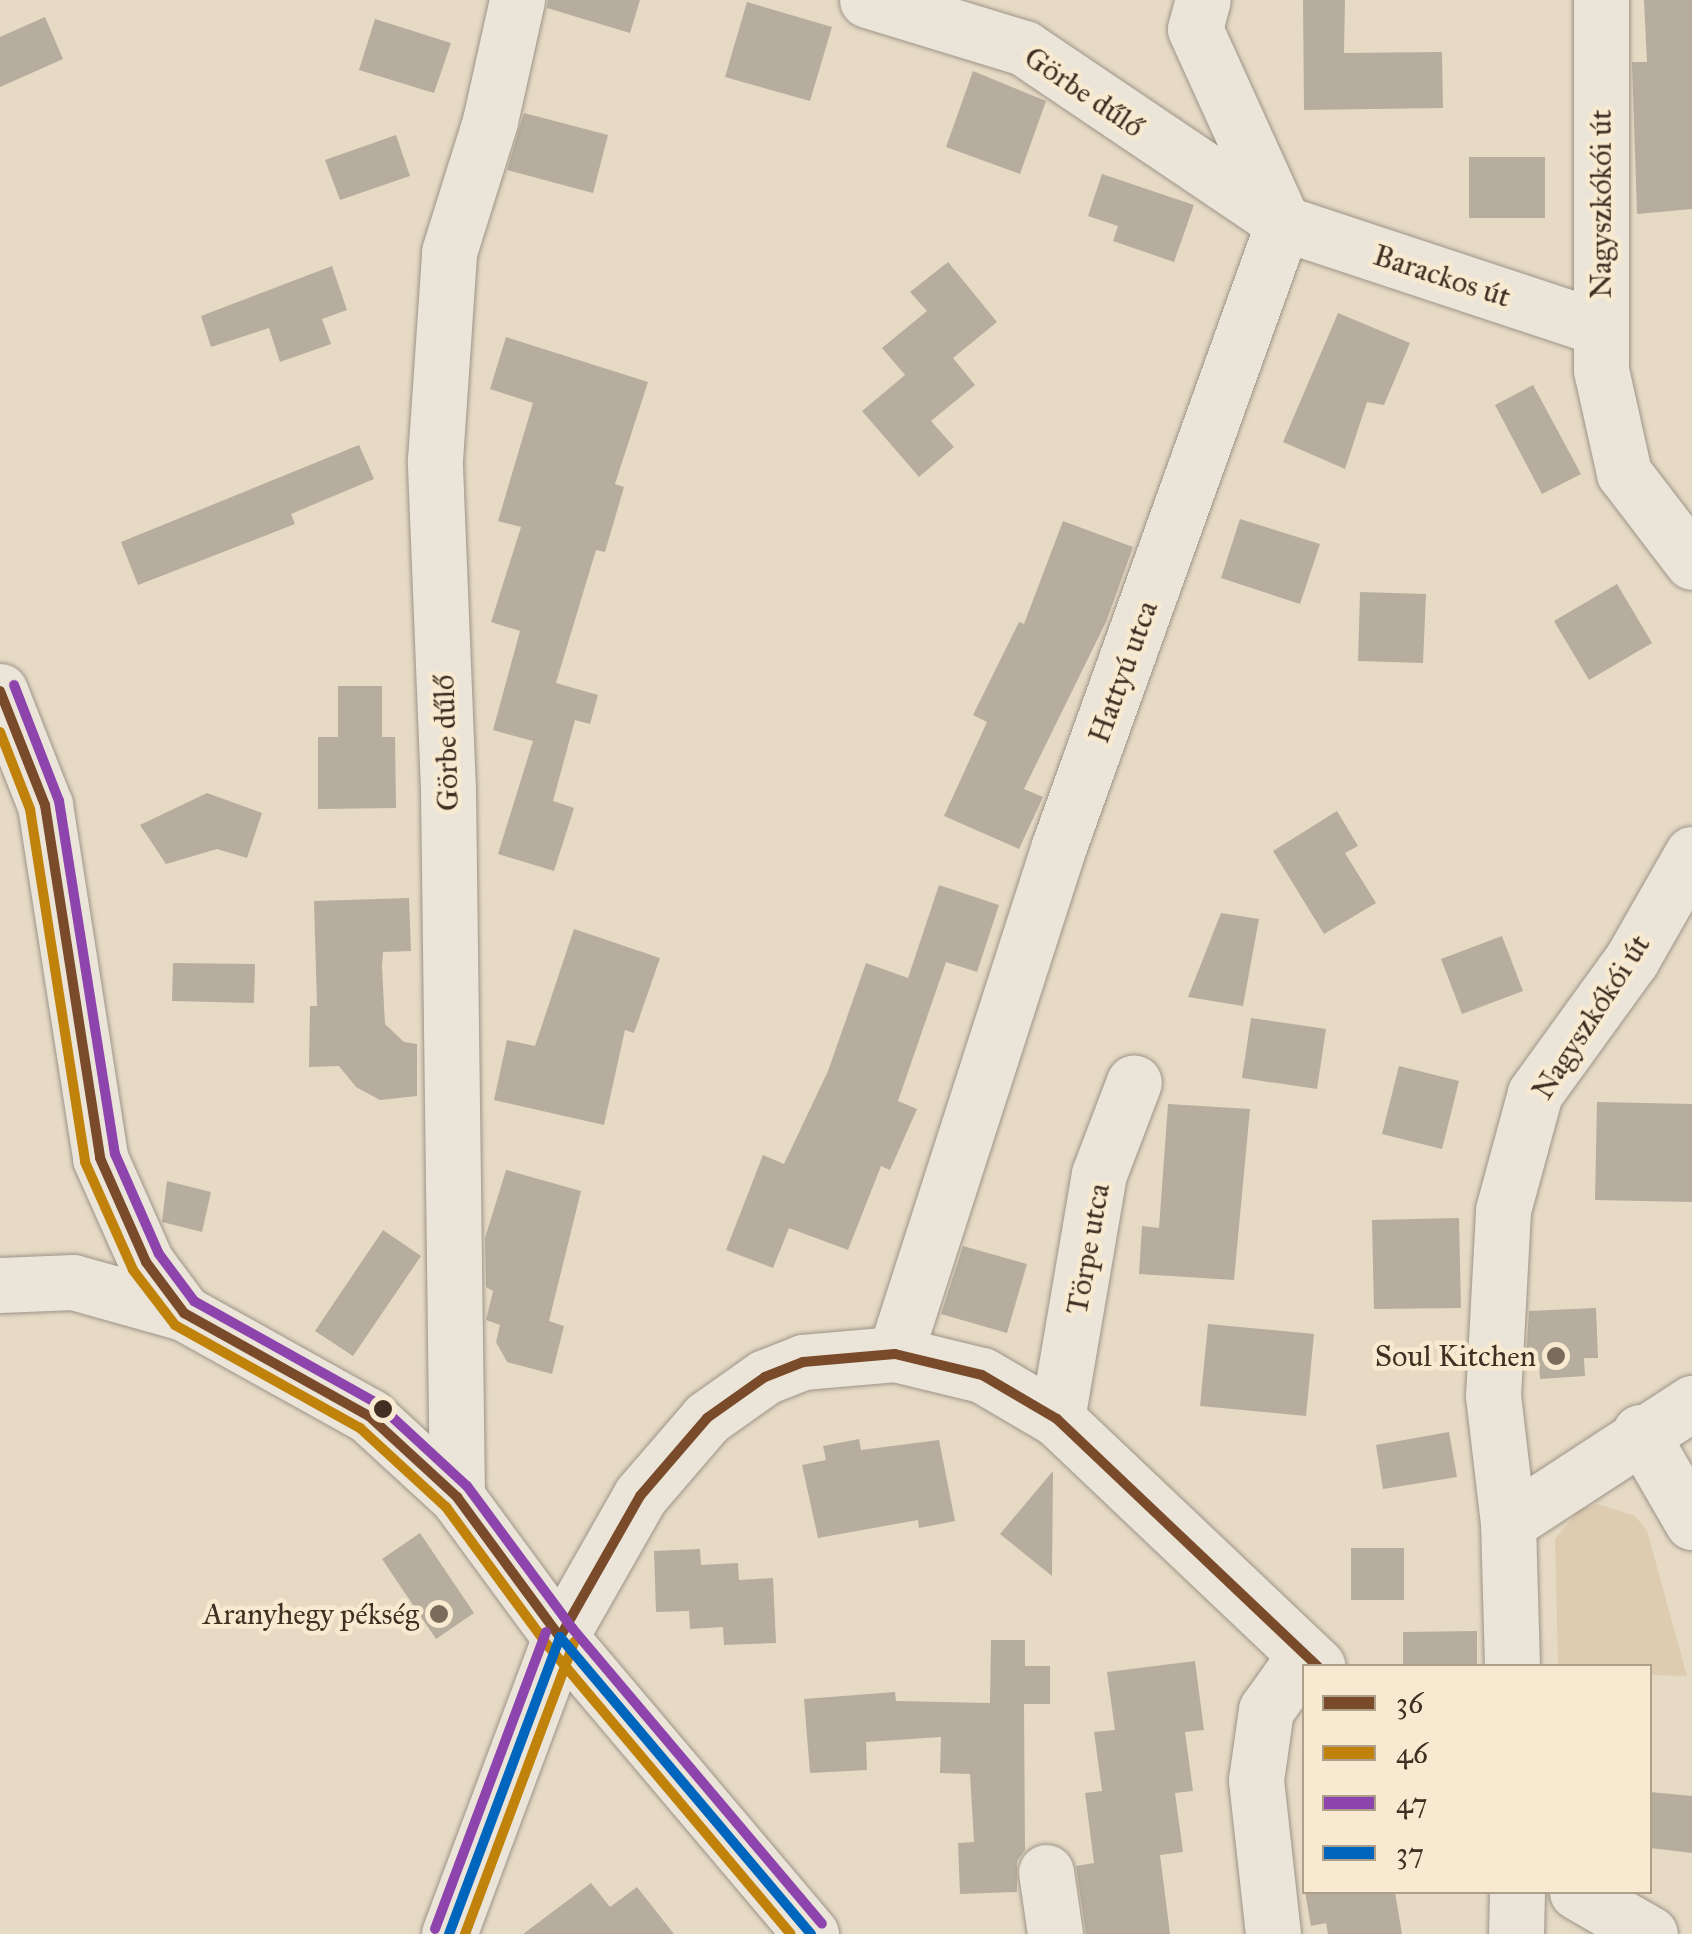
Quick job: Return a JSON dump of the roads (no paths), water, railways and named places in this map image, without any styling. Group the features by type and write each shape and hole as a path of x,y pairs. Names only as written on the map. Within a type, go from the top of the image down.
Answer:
{"street":[{"name":"Görbe dűlő","path":"457,1497 448,790 435,460 449,252 490,121 518,0"},
{"name":"Görbe dűlő","path":"867,0 1024,48 1283,224"},
{"name":"Nagyszkókói út","path":"1601,0 1601,370 1624,473 1692,562"},
{"path":"1190,10 1283,224"},
{"name":"Barackos út","path":"1283,224 1601,328"},
{"name":"Hattyú utca","path":"895,1354 1060,846 1283,224"},
{"path":"0,692 46,805 100,1158 120,1217 184,1313"},
{"name":"Nagyszkókói út","path":"1512,1664 1508,1523 1493,1396 1503,1210 1535,1093 1632,959 1692,854"},
{"name":"Törpe utca","path":"1057,1420 1099,1174 1134,1082"},
{"path":"0,1285 73,1282 184,1313 368,1416 457,1497 560,1637 811,1934"},
{"path":"449,1934 560,1637 640,1496 707,1418 765,1377 803,1362 895,1354 982,1375 1057,1420 1311,1661"},
{"path":"1508,1523 1640,1432 1692,1403"},
{"path":"1640,1432 1692,1522"},
{"path":"1273,1934 1256,1780 1266,1710 1302,1671"},
{"path":"1046,1872 1055,1934"},
{"path":"1516,1934 1517,1894"},
{"path":"1580,1894 1650,1934"}],"place":[{"name":"Soul Kitchen","path":"1556,1356"},
{"name":"Aranyhegy pékség","path":"439,1614"}]}
